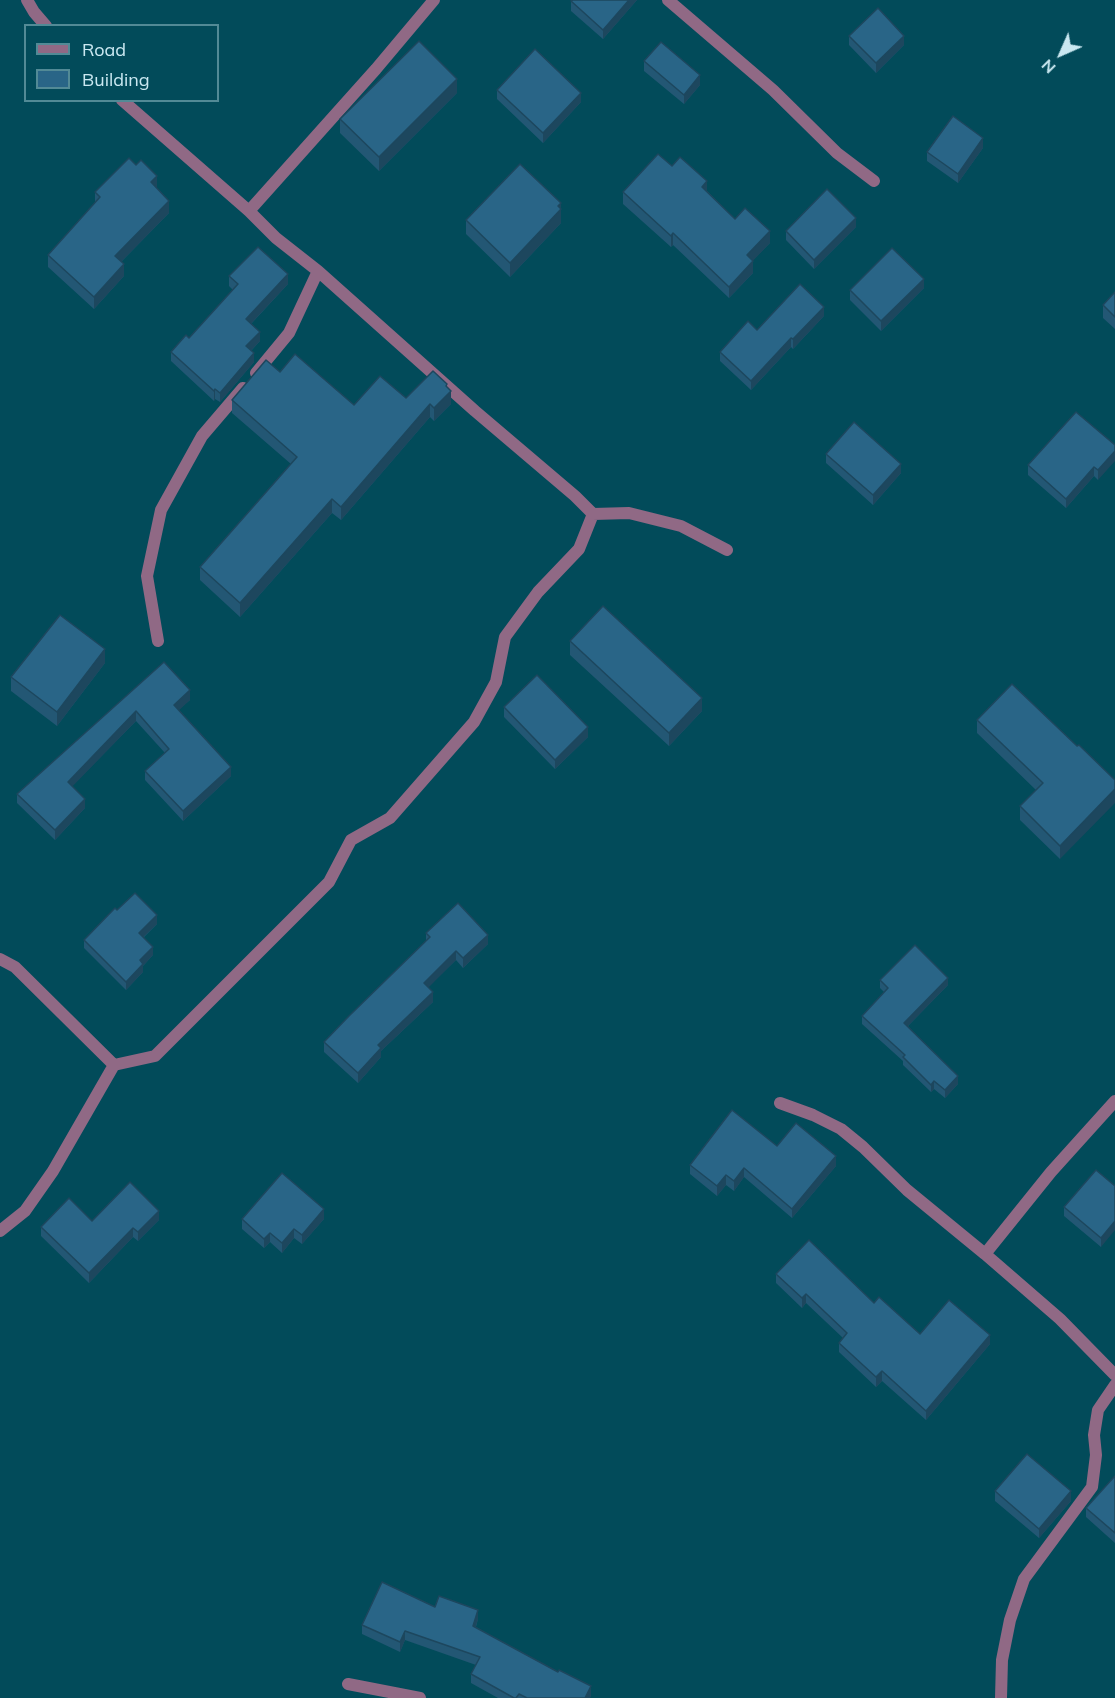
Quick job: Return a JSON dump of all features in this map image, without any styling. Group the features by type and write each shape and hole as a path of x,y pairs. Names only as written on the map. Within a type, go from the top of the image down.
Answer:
{"street":[{"path":"27,0 44,24"},
{"path":"249,211 376,69 434,0"},
{"path":"668,0 765,82 837,153 874,181"},
{"path":"124,102 249,211 276,238 318,271 593,514 630,513 681,526 727,550"},
{"path":"158,641 147,576 161,510 202,436 289,333 318,271"},
{"path":"0,1231 25,1210 53,1171 114,1065 155,1056 329,882 351,840 390,818 474,722 496,682 505,637 538,592 579,549 593,514"},
{"path":"0,958 15,967 114,1065"},
{"path":"985,1254 1051,1172 1115,1101"},
{"path":"780,1103 813,1115 841,1129 907,1190 1060,1319 1115,1375"},
{"path":"1001,1698 1002,1660 1010,1620 1024,1579 1092,1487 1096,1455 1094,1435 1098,1410 1115,1385"},
{"path":"348,1684 420,1698"}],"building":[{"path":"629,0 603,30 571,1"},
{"path":"878,8 904,36 876,63 849,36"},
{"path":"419,41 457,79 379,157 340,119"},
{"path":"661,42 700,75 684,95 644,61"},
{"path":"535,49 581,93 543,133 497,90"},
{"path":"953,116 983,138 958,174 927,152"},
{"path":"658,154 672,166 680,157 707,181 702,187 735,219 745,208 770,231 747,255 753,261 729,287 673,233 671,236 623,192"},
{"path":"129,158 136,165 141,160 157,176 151,182 169,201 115,256 124,264 94,297 48,255 100,197 95,192"},
{"path":"520,164 561,203 558,206 561,209 510,263 466,220"},
{"path":"827,189 856,218 814,260 786,231"},
{"path":"258,247 288,274 246,319 260,332 246,346 254,353 220,393 215,389 214,391 171,352 186,335 189,338 238,284 229,276"},
{"path":"892,248 924,279 881,321 850,290"},
{"path":"800,284 824,307 751,381 720,352 748,321 757,330"},
{"path":"1115,292 1115,317 1103,305"},
{"path":"295,354 354,405 380,376 406,398 433,371 451,391 434,408 430,404 341,507 332,499 240,603 200,567 297,457 232,400 266,360 280,372"},
{"path":"1076,412 1115,445 1115,451 1098,470 1094,467 1066,499 1028,465"},
{"path":"854,422 901,464 873,495 826,454"},
{"path":"603,606 702,698 669,733 570,641"},
{"path":"60,615 105,649 57,712 11,677"},
{"path":"164,662 190,690 174,705 231,767 183,811 145,771 169,749 136,711 68,782 85,799 55,830 17,794"},
{"path":"537,675 588,727 555,760 504,707"},
{"path":"1012,684 1115,780 1115,789 1060,846 1020,806 1043,783 977,720"},
{"path":"135,893 157,915 139,933 153,947 140,960 143,964 126,982 84,940 115,908 117,910"},
{"path":"458,903 488,935 463,958 456,951 424,983 433,992 378,1045 381,1048 358,1073 324,1042 430,937 426,933"},
{"path":"915,945 948,978 904,1023 958,1076 945,1090 934,1081 931,1085 903,1057 905,1055 862,1016 888,988 880,980"},
{"path":"732,1110 777,1146 796,1123 836,1156 792,1209 744,1168 734,1181 726,1175 717,1186 690,1165"},
{"path":"1096,1170 1115,1186 1115,1221 1101,1238 1064,1207"},
{"path":"282,1173 324,1209 302,1235 294,1229 282,1243 270,1233 264,1239 242,1219"},
{"path":"130,1182 159,1211 138,1232 133,1228 89,1273 41,1227 69,1198 92,1221"},
{"path":"809,1240 874,1303 879,1297 920,1334 949,1300 990,1335 926,1411 882,1371 876,1377 839,1343 847,1333 806,1294 802,1298 776,1274"},
{"path":"1027,1454 1071,1491 1039,1529 995,1491"},
{"path":"1115,1476 1115,1533 1086,1508"},
{"path":"382,1582 435,1607 439,1596 478,1610 473,1626 558,1672 559,1670 591,1686 585,1698 527,1698 519,1694 514,1698 471,1674 480,1657 405,1631 400,1642 362,1625"}]}
